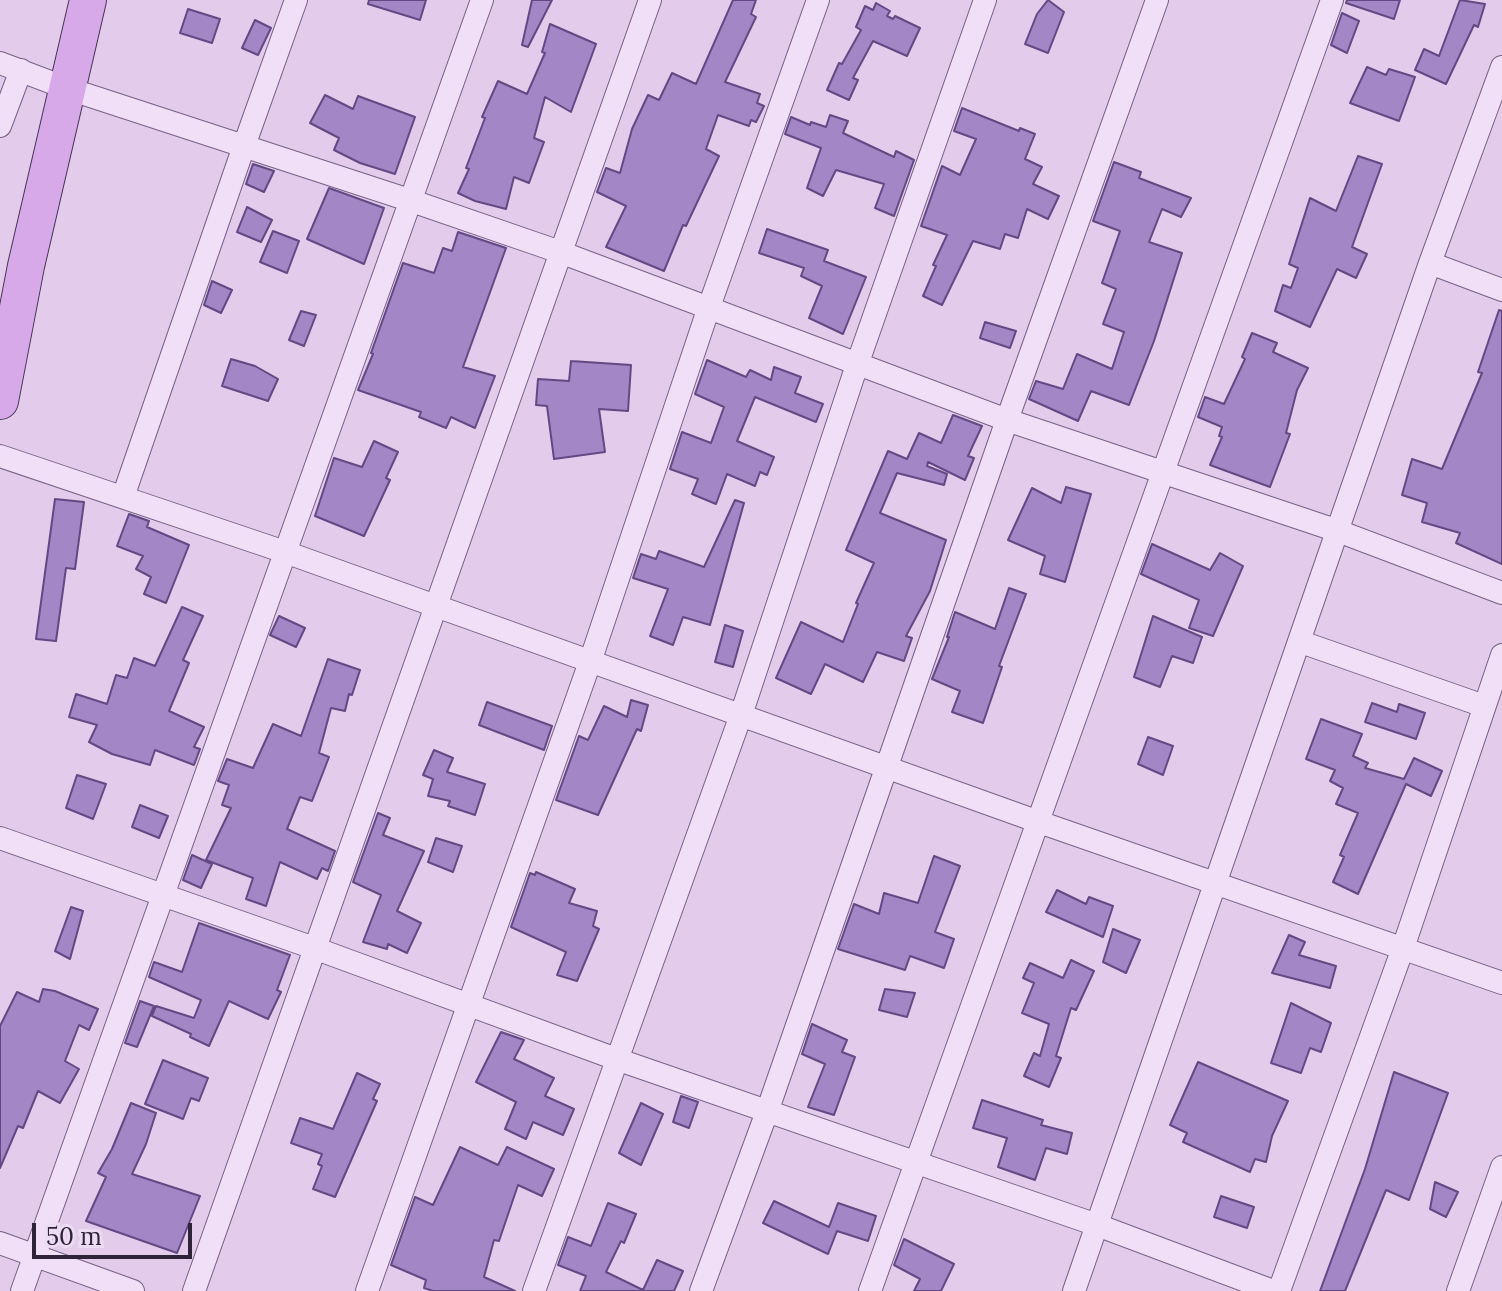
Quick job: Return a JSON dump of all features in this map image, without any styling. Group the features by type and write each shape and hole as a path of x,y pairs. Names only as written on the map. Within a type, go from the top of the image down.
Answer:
{"main road":[{"path":"0,401 26,266 88,0"}],"street":[{"path":"123,497 296,0"},
{"path":"22,1291 482,0"},
{"path":"194,1291 650,0"},
{"path":"367,1291 590,662 709,307 818,0"},
{"path":"534,1291 741,715 857,365 985,0"},
{"path":"701,1291 768,1109 1007,420 1157,0"},
{"path":"870,1291 1332,0"},
{"path":"0,126 10,67 560,252 1007,420 1338,531 1502,593"},
{"path":"1074,1291 1430,263 1502,67"},
{"path":"1430,263 1502,290"},
{"path":"0,456 285,552 1039,822 1502,983"},
{"path":"1301,642 1484,706"},
{"path":"1279,1291 1403,948 1502,655"},
{"path":"0,838 314,948 619,1060 1097,1225 1273,1291"},
{"path":"1458,1291 1502,1167"},
{"path":"0,1243 133,1291"}],"building":[{"path":"369,0 426,0 420,20 368,4"},
{"path":"532,0 552,0 528,47 522,45"},
{"path":"733,0 756,0 751,14 756,17 725,82 760,94 757,103 764,106 756,122 751,120 749,126 718,115 706,149 719,156 686,226 683,225 664,271 606,247 626,206 597,192 606,168 620,173 632,129 648,95 659,100 672,73 696,84"},
{"path":"1048,0 1064,12 1048,53 1025,44 1037,14"},
{"path":"1347,0 1400,0 1394,19 1346,3"},
{"path":"1460,0 1485,4 1478,27 1474,25 1446,84 1415,70 1424,49 1439,56"},
{"path":"876,3 890,11 887,16 893,19 895,16 920,28 907,56 873,41 853,78 858,80 849,100 827,90 839,63 842,64 861,30 856,27 865,6 873,10"},
{"path":"188,9 220,19 212,43 180,33"},
{"path":"1342,13 1359,21 1347,53 1331,45"},
{"path":"255,20 271,28 258,55 242,48"},
{"path":"550,24 596,44 571,112 545,97 534,138 544,142 529,183 514,177 506,209 458,193 469,169 466,168 485,118 482,117 498,81 527,94 545,53 542,52"},
{"path":"1367,67 1386,75 1389,69 1415,77 1399,121 1350,103"},
{"path":"325,95 353,109 358,96 415,117 395,174 360,163 334,150 339,138 310,123"},
{"path":"962,108 1019,131 1020,128 1035,134 1025,159 1042,167 1033,184 1059,196 1048,219 1027,209 1018,238 1005,234 1000,249 973,241 942,305 923,296 947,235 921,226 942,166 960,175 976,139 954,131"},
{"path":"830,115 848,121 843,133 894,157 896,151 914,160 894,216 875,208 884,184 836,170 823,196 807,188 821,148 785,134 791,117 810,125 811,122 826,127"},
{"path":"1358,156 1382,164 1352,247 1367,254 1356,278 1337,269 1310,327 1275,311 1283,285 1291,288 1298,268 1289,264 1310,198 1336,211"},
{"path":"1114,162 1141,172 1139,178 1191,198 1181,217 1162,209 1149,242 1182,253 1154,341 1129,405 1091,391 1078,421 1029,399 1036,381 1063,389 1077,354 1112,369 1124,332 1103,324 1116,289 1102,283 1120,231 1093,221"},
{"path":"253,164 274,171 264,192 246,184"},
{"path":"329,188 384,208 364,264 307,239"},
{"path":"247,207 272,220 261,242 237,232"},
{"path":"767,229 828,250 824,261 866,277 843,334 809,318 822,286 801,276 804,268 759,253"},
{"path":"273,231 299,241 287,273 260,262"},
{"path":"458,232 506,248 463,367 495,376 475,428 451,417 446,428 419,417 421,412 358,390 403,263 434,273 443,248 452,251"},
{"path":"212,281 232,290 221,313 204,305"},
{"path":"1499,310 1502,311 1502,564 1456,543 1460,533 1422,522 1427,503 1402,495 1412,459 1442,469 1482,373 1478,372"},
{"path":"301,311 316,315 304,346 289,340"},
{"path":"985,322 1016,331 1010,348 980,338"},
{"path":"1252,333 1277,343 1273,352 1308,368 1297,390 1286,433 1290,434 1270,487 1210,465 1222,437 1219,436 1222,427 1198,417 1205,397 1224,404 1245,359 1242,357"},
{"path":"231,359 255,366 278,379 268,401 222,386"},
{"path":"707,360 746,377 750,370 771,380 774,367 801,377 795,393 823,404 816,422 755,397 737,441 774,457 767,475 760,472 755,486 727,474 716,504 692,494 698,479 670,469 682,432 711,443 724,407 695,394"},
{"path":"571,361 631,365 628,411 599,409 605,452 554,459 547,406 536,405 538,379 569,381"},
{"path":"953,415 982,426 968,456 974,458 965,480 928,462 927,466 947,474 944,485 897,473 880,513 946,540 930,591 906,636 912,638 904,661 877,652 863,682 825,664 811,694 776,678 801,622 843,642 874,563 846,550 888,451 907,459 919,433 941,443"},
{"path":"374,441 398,452 386,478 390,480 364,536 315,516 334,458 362,467"},
{"path":"1066,487 1091,494 1065,582 1040,574 1045,556 1008,540 1032,488 1061,503"},
{"path":"55,499 84,502 75,569 66,568 56,641 36,639"},
{"path":"735,500 744,503 710,625 683,617 673,645 650,636 668,589 633,578 641,554 656,559 659,551 704,567"},
{"path":"129,514 149,521 147,527 189,545 166,603 144,594 151,577 136,569 143,556 117,546"},
{"path":"1152,544 1210,570 1220,553 1243,566 1213,636 1189,628 1199,600 1141,574"},
{"path":"1009,588 1026,594 999,666 1002,667 983,723 952,712 960,691 932,679 949,637 955,612 995,629"},
{"path":"182,607 203,616 183,660 189,663 169,711 204,727 194,747 200,749 194,765 155,750 150,765 112,754 89,742 97,725 69,717 76,694 107,704 116,675 127,678 134,658 155,666"},
{"path":"279,616 305,628 296,647 270,635"},
{"path":"1153,616 1202,637 1193,663 1172,656 1160,687 1134,677"},
{"path":"725,625 743,631 733,667 715,662"},
{"path":"328,659 360,670 345,711 331,708 319,753 329,757 312,801 300,797 287,829 335,851 328,871 322,868 317,879 280,862 266,906 246,899 253,878 206,860 231,808 222,805 229,785 218,781 227,759 253,768 273,724 301,736"},
{"path":"631,700 648,705 641,731 637,729 598,815 556,800 579,736 588,740 604,706 627,717"},
{"path":"487,702 552,726 544,750 479,725"},
{"path":"1372,703 1397,712 1399,704 1425,713 1416,739 1365,722"},
{"path":"1321,719 1362,734 1353,756 1368,763 1365,768 1404,779 1414,758 1442,771 1431,796 1406,784 1358,894 1333,882 1344,857 1340,855 1358,813 1336,804 1343,788 1330,781 1335,770 1306,759"},
{"path":"1148,737 1173,746 1163,775 1138,764"},
{"path":"434,750 453,758 447,772 485,784 475,815 448,806 450,801 428,796 433,779 423,775"},
{"path":"77,775 106,784 93,819 66,808"},
{"path":"140,805 168,816 159,838 132,827"},
{"path":"378,813 390,818 383,835 424,851 397,911 421,923 407,953 388,944 387,949 363,942 381,895 353,882"},
{"path":"436,838 462,846 453,872 428,862"},
{"path":"192,855 212,864 201,888 183,880"},
{"path":"934,856 960,866 935,932 954,939 944,968 910,956 905,970 838,949 854,904 879,914 884,893 918,903"},
{"path":"536,872 575,889 569,903 597,911 593,926 599,929 577,981 557,975 566,952 511,927 530,873 535,875"},
{"path":"1057,890 1086,904 1089,897 1113,906 1103,937 1046,912"},
{"path":"71,907 83,911 70,959 55,951"},
{"path":"199,923 290,955 277,990 281,992 268,1019 229,1001 209,1046 152,1016 156,1006 194,1018 201,1000 149,977 154,962 182,972"},
{"path":"1113,929 1140,940 1126,973 1103,962"},
{"path":"1289,935 1305,942 1299,955 1336,966 1330,988 1272,973"},
{"path":"1071,960 1094,971 1076,1010 1071,1008 1056,1056 1061,1058 1049,1087 1024,1076 1034,1053 1040,1056 1049,1024 1022,1013 1034,983 1023,978 1030,963 1063,978"},
{"path":"43,989 98,1009 89,1030 79,1025 65,1061 79,1069 60,1103 38,1091 23,1128 18,1126 0,1168 0,1026 17,992 39,1002"},
{"path":"885,989 915,993 907,1017 879,1010"},
{"path":"140,1001 154,1006 137,1047 125,1043"},
{"path":"1291,1003 1331,1023 1321,1052 1310,1048 1301,1073 1271,1063"},
{"path":"812,1024 847,1040 842,1052 855,1057 834,1115 808,1107 825,1064 802,1054"},
{"path":"501,1032 524,1040 514,1059 554,1078 545,1096 574,1109 563,1135 533,1122 526,1139 505,1129 516,1102 476,1082"},
{"path":"163,1060 208,1078 199,1101 191,1098 183,1119 145,1104"},
{"path":"1198,1062 1288,1101 1272,1136 1266,1162 1255,1159 1250,1172 1183,1142 1187,1133 1170,1125"},
{"path":"1394,1072 1448,1093 1409,1200 1386,1190 1345,1291 1320,1291 1365,1169"},
{"path":"357,1073 380,1084 373,1099 377,1101 335,1197 313,1189 322,1166 318,1164 322,1154 291,1143 300,1118 333,1129"},
{"path":"681,1096 698,1102 689,1128 673,1122"},
{"path":"982,1100 1043,1120 1041,1125 1072,1133 1067,1154 1046,1148 1035,1180 998,1167 1007,1138 973,1128"},
{"path":"131,1103 156,1113 132,1174 200,1196 177,1253 86,1221 106,1177 98,1173 112,1149"},
{"path":"641,1103 663,1114 641,1165 619,1153"},
{"path":"460,1147 498,1165 507,1147 554,1169 542,1196 518,1185 499,1241 494,1240 484,1277 515,1291 433,1291 424,1288 426,1280 391,1265 415,1197 433,1205"},
{"path":"1435,1182 1458,1192 1446,1217 1430,1209"},
{"path":"1221,1196 1254,1207 1247,1228 1214,1217"},
{"path":"774,1201 829,1227 838,1203 876,1216 868,1241 837,1231 828,1254 763,1223"},
{"path":"608,1203 636,1214 624,1243 621,1241 606,1272 643,1290 657,1260 683,1271 674,1291 580,1291 586,1276 558,1265 568,1237 591,1246"},
{"path":"904,1239 954,1264 941,1291 914,1291 920,1279 894,1265"}]}
